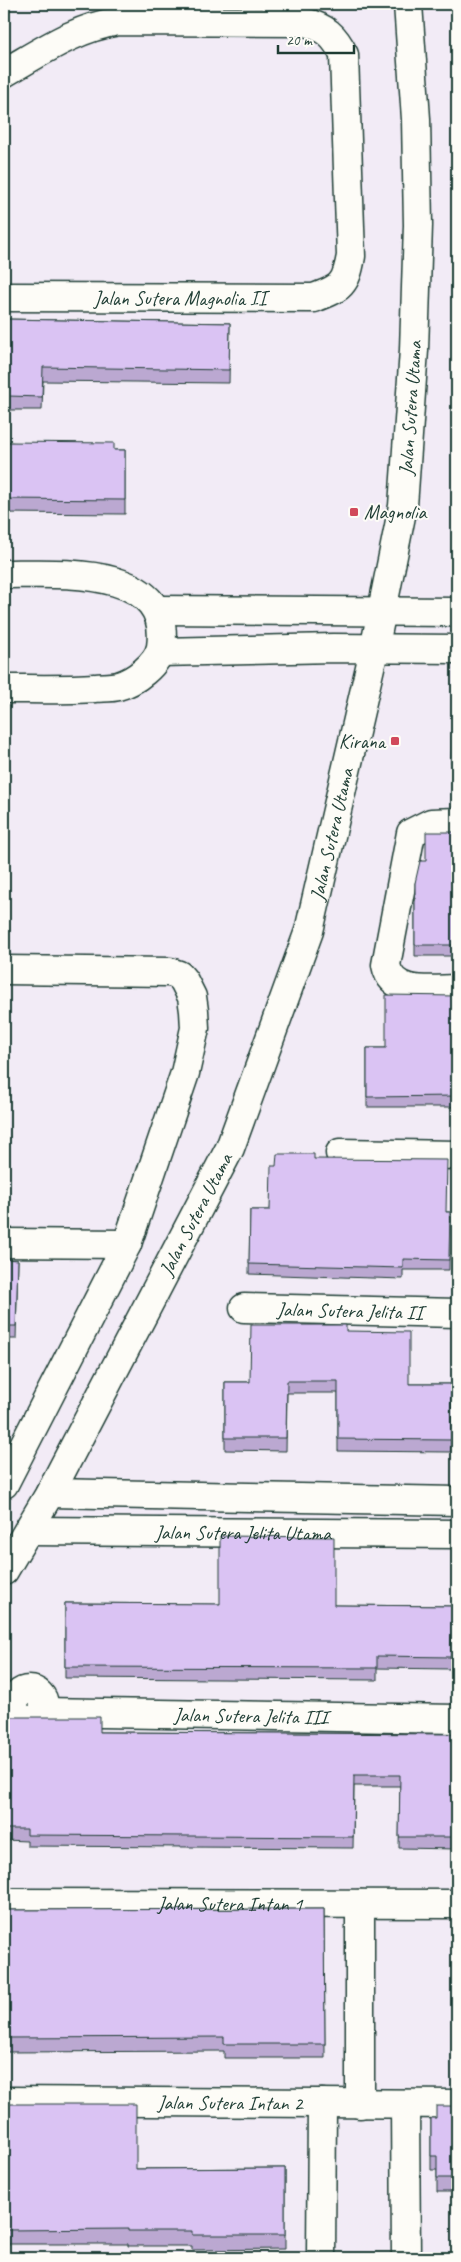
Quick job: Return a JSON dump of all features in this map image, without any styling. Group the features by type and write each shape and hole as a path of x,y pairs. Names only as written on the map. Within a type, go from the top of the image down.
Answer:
{"street":[{"name":"Jalan Sutera Utama","path":"4,1571 50,1493 230,1148 309,931 374,650 403,506 414,350 418,216 416,119 408,4"},
{"name":"Jalan Sutera Magnolia II","path":"4,73 95,25 118,21 304,22 319,26 336,38 344,55 351,256 348,276 333,291 314,298 4,297"},
{"path":"4,574 83,574 112,580 137,592 158,610 163,632 160,652 141,675 118,686 4,689"},
{"path":"158,610 457,612"},
{"path":"160,652 457,649"},
{"path":"457,822 432,823 411,833 386,965 396,983 409,989 457,989"},
{"path":"4,970 170,972 179,975 192,997 195,1028 185,1073 127,1244 5,1480"},
{"path":"340,1153 457,1154"},
{"path":"4,1243 127,1244"},
{"name":"Jalan Sutera Jelita II","path":"244,1308 457,1313"},
{"name":"Jalan Sutera Jelita Utama","path":"50,1493 457,1501"},
{"path":"255,1531 257,1496"},
{"name":"Jalan Sutera Jelita Utama","path":"28,1531 255,1531 457,1534"},
{"name":"Jalan Sutera Jelita III","path":"43,1712 457,1719"},
{"name":"Jalan Sutera Intan 1","path":"4,1903 457,1904"},
{"path":"360,1904 360,2104"},
{"name":"Jalan Sutera Intan 2","path":"4,2101 457,2104"},
{"path":"321,2258 322,2103"},
{"path":"405,2104 406,2258"}],"building":[{"path":"4,319 230,323 229,370 43,367 42,397 8,396 7,442 114,443 114,450 125,450 125,500 4,499"},
{"path":"452,735 457,735 457,764 451,763"},
{"path":"426,832 457,832 457,945 415,945 415,883 420,861 426,861"},
{"path":"386,995 457,996 457,1096 367,1097 367,1048 386,1048"},
{"path":"277,1154 314,1154 314,1159 447,1160 446,1212 450,1212 449,1260 403,1259 403,1268 249,1264 250,1210 270,1210 271,1166 276,1166"},
{"path":"4,1259 18,1260 16,1326 4,1326"},
{"path":"251,1325 346,1325 346,1331 409,1332 409,1384 451,1384 451,1440 338,1439 338,1381 287,1381 286,1438 225,1438 225,1382 250,1382"},
{"path":"220,1536 334,1537 334,1605 452,1606 451,1657 377,1656 377,1668 65,1667 65,1603 220,1604"},
{"path":"4,1717 100,1717 100,1732 457,1734 457,1837 399,1837 400,1775 354,1775 353,1837 27,1835 27,1829 4,1829"},
{"path":"324,1909 325,2044 224,2044 224,2037 4,2038 4,1910"},
{"path":"4,2104 136,2104 136,2169 285,2168 285,2235 192,2235 192,2231 128,2231 128,2229 4,2230"},
{"path":"436,2106 457,2106 457,2178 437,2178 437,2156 431,2156 431,2118 436,2118"}],"place":[{"name":"Magnolia","path":"354,512"},
{"name":"Kirana","path":"395,741"}]}
